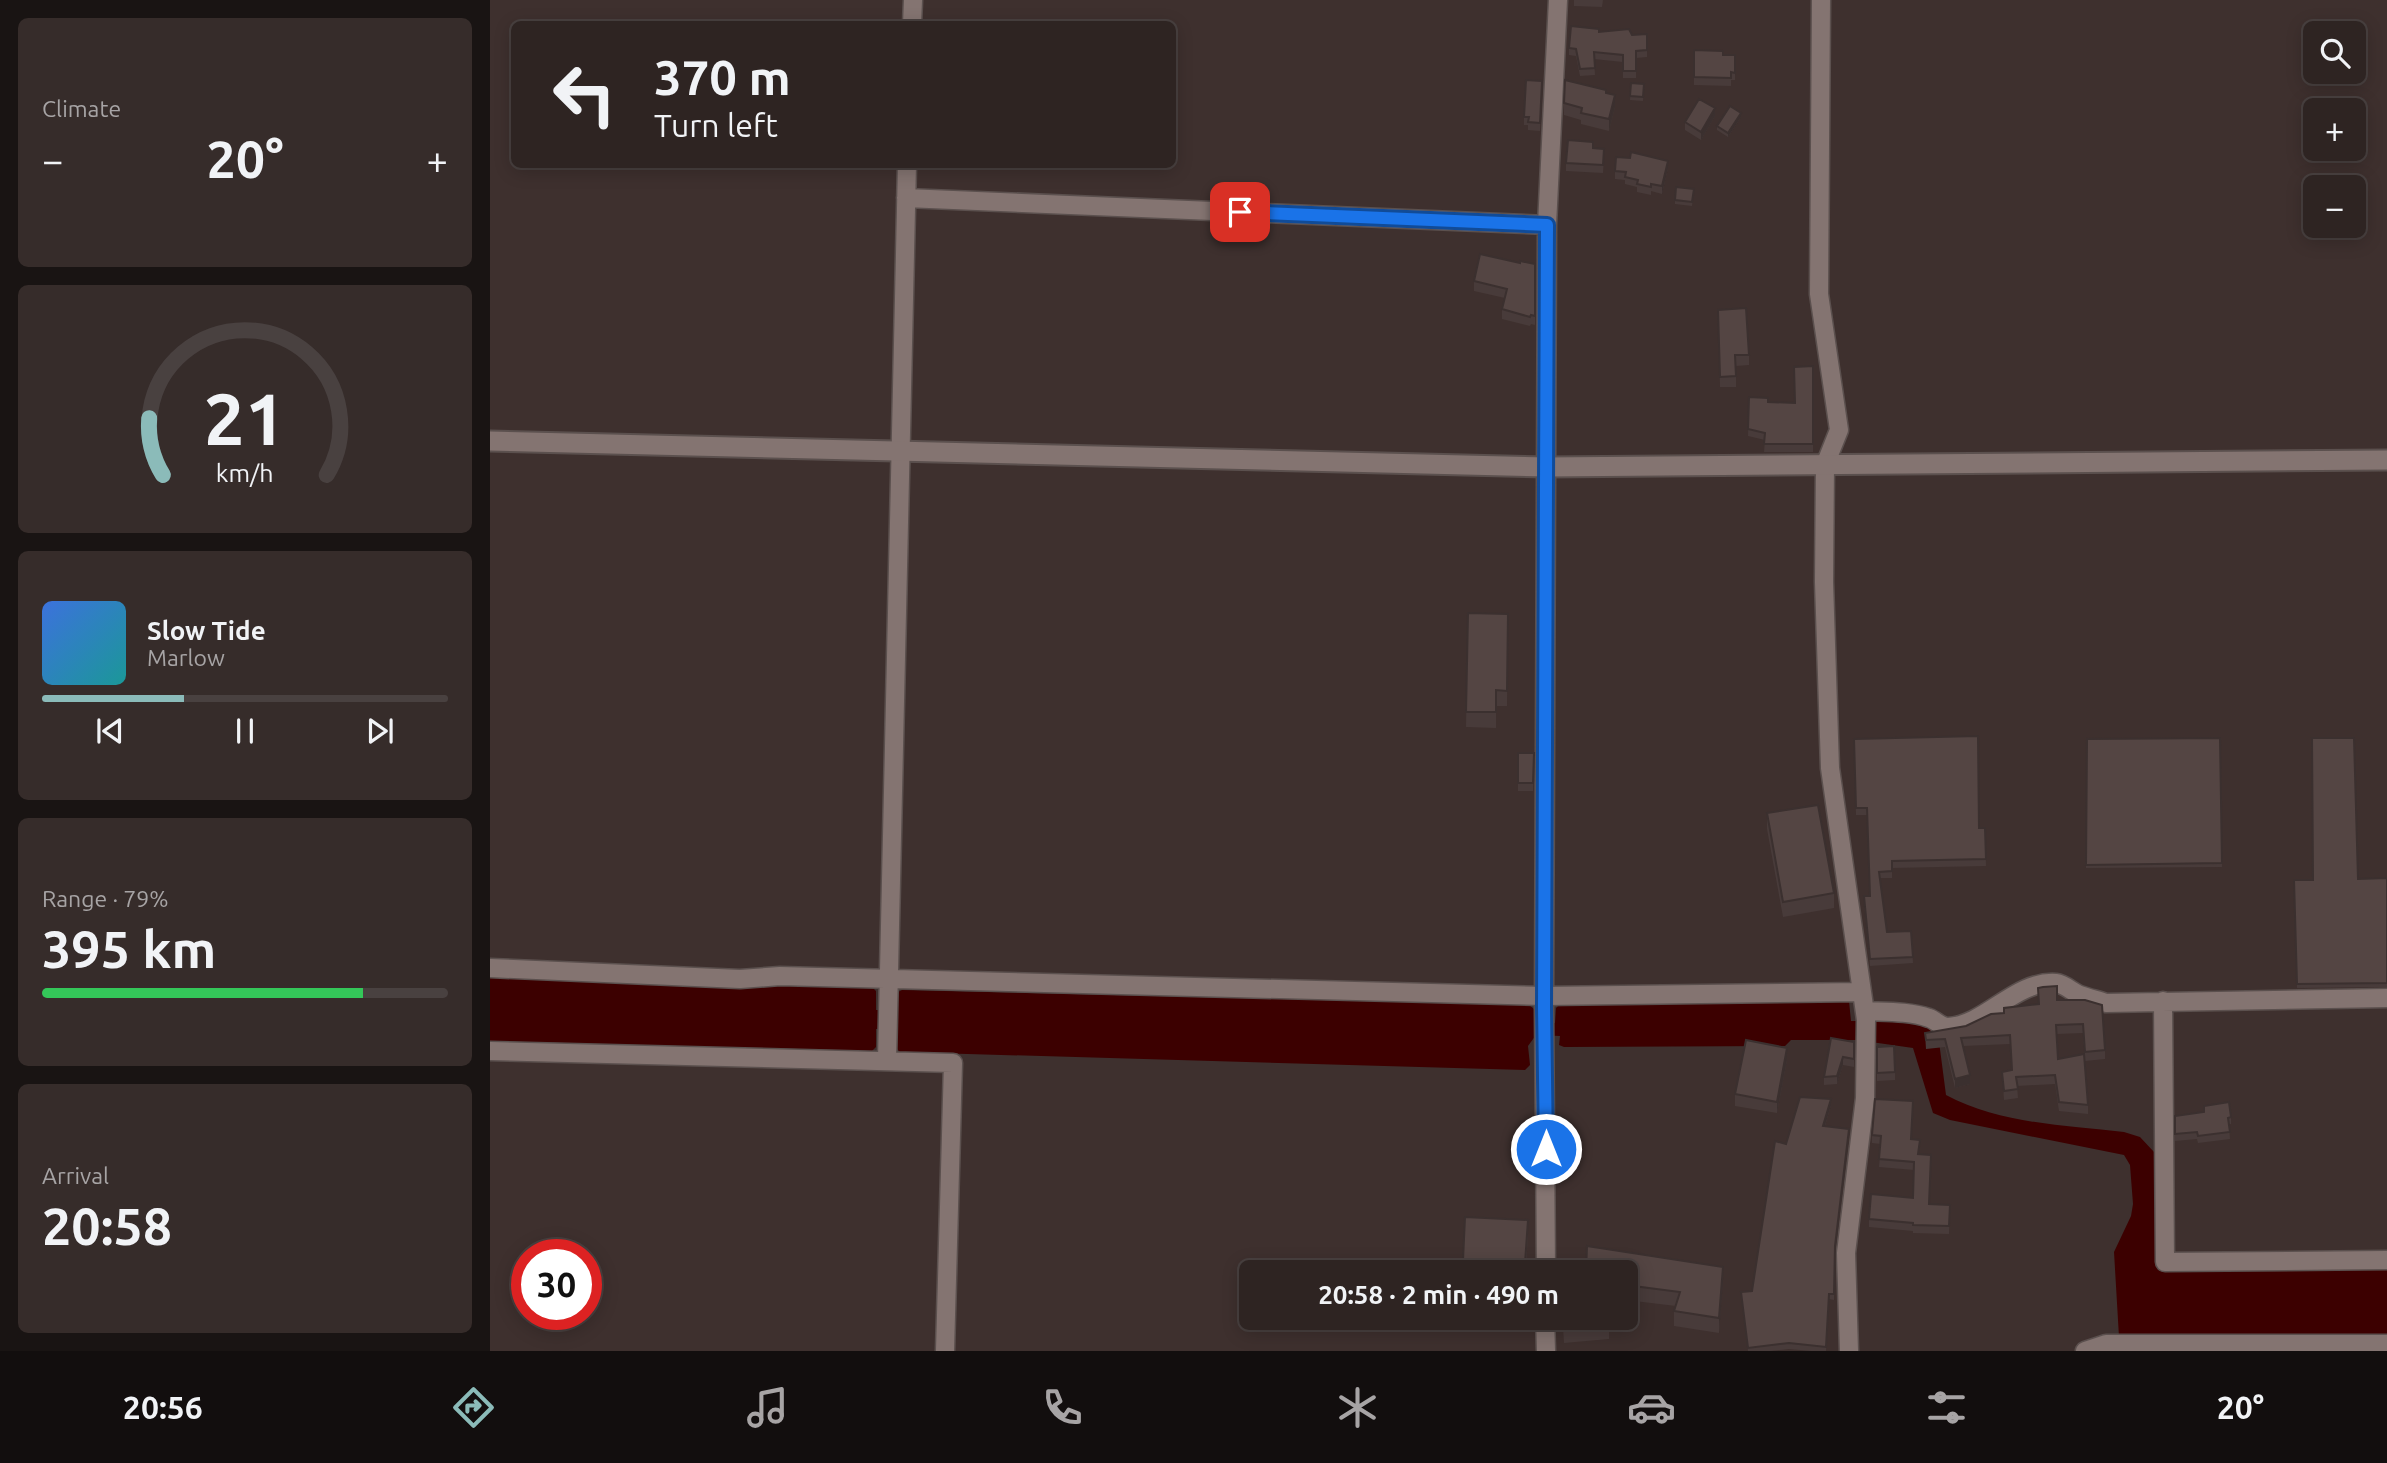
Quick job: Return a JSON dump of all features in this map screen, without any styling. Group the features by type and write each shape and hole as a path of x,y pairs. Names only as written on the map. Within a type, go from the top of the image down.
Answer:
{"street":[{"path":"912,21 913,0"},
{"path":"1546,1260 1544,1001 1547,225 1558,0"},
{"path":"1821,0 1819,294 1839,430 1825,465 1824,582 1830,768 1865,1011 1865,1098 1846,1253 1849,1351"},
{"path":"887,1060 908,168"},
{"path":"906,198 1547,225"},
{"path":"490,441 1546,467 2387,460"},
{"path":"490,968 740,979 780,976 889,984 1544,1001 1861,992"},
{"path":"1865,1011 1921,1016 1949,1027 1963,1023 2028,988 2043,983 2060,984 2079,995 2106,1003 2387,998"},
{"path":"2163,1001 2165,1262 2387,1260"},
{"path":"490,1051 953,1063 945,1351"},
{"path":"1545,1330 1546,1351"},
{"path":"2085,1351 2106,1345 2387,1345"}],"shaded area":[{"path":"490,978 873,988 876,991 876,1010 897,1011 898,992 902,990 1529,1005 1534,1009 1534,1024 1555,1023 1556,1008 1559,1005 1846,1000 1849,1001 1851,1021 1868,1021 1869,1017 1923,1022 1938,1034 1946,1095 1967,1105 2011,1118 2124,1132 2140,1137 2154,1152 2158,1268 2387,1268 2387,1335 2119,1337 2114,1252 2131,1216 2133,1204 2130,1165 2124,1155 1950,1120 1933,1113 1913,1048 1857,1040 1791,1040 1785,1046 1564,1047 1559,1045 1560,1036 1536,1035 1528,1046 1530,1065 1525,1070 900,1052 897,1049 897,1030 876,1029 876,1047 872,1051 490,1041"}],"building":[{"path":"1571,26 1599,29 1599,32 1629,29 1632,35 1647,34 1647,50 1636,51 1636,71 1623,71 1623,55 1594,52 1595,68 1580,69 1576,49 1569,48"},
{"path":"1694,50 1723,51 1723,55 1735,55 1735,73 1731,72 1731,78 1694,77"},
{"path":"1526,80 1542,81 1540,123 1528,122 1529,117 1524,117"},
{"path":"1565,80 1606,90 1606,93 1615,95 1609,119 1581,113 1582,108 1564,103"},
{"path":"1631,83 1644,84 1643,97 1630,96"},
{"path":"1699,99 1715,108 1701,132 1685,122"},
{"path":"1730,106 1741,113 1728,133 1717,126"},
{"path":"1568,140 1593,142 1593,148 1604,149 1603,165 1566,163"},
{"path":"1631,152 1668,161 1662,186 1637,184 1638,180 1625,177 1626,172 1615,171 1616,157 1630,158"},
{"path":"1676,187 1694,189 1692,202 1675,200"},
{"path":"1480,254 1535,264 1535,316 1502,309 1507,289 1474,281"},
{"path":"1746,308 1749,355 1735,355 1736,376 1720,377 1718,310"},
{"path":"1813,366 1813,444 1764,444 1765,433 1748,429 1749,397 1768,398 1768,402 1795,403 1794,367"},
{"path":"1468,613 1508,614 1507,691 1496,690 1496,712 1466,712"},
{"path":"1978,736 1979,828 1985,828 1986,859 1892,861 1892,871 1879,872 1887,932 1911,931 1913,957 1870,959 1864,896 1870,896 1867,808 1856,808 1854,739"},
{"path":"2220,738 2222,863 2086,865 2087,739"},
{"path":"2312,738 2354,738 2358,879 2387,878 2387,983 2297,984 2294,880 2313,880"},
{"path":"1518,753 1534,753 1533,783 1518,783"},
{"path":"1818,805 1834,893 1783,902 1767,813"},
{"path":"2057,986 2057,1000 2085,1000 2102,1005 2105,1050 2085,1052 2083,1024 2056,1025 2058,1059 2084,1054 2088,1105 2059,1102 2055,1075 2016,1077 2018,1089 2004,1091 2002,1072 2012,1070 2010,1035 1961,1038 1970,1075 1955,1079 1945,1039 1926,1040 1925,1033 1966,1026 1991,1014 2004,1013 2004,1008 2039,1004 2038,988"},
{"path":"1831,1038 1854,1042 1854,1059 1843,1057 1837,1076 1824,1077"},
{"path":"1746,1040 1787,1048 1777,1102 1735,1094"},
{"path":"1894,1046 1895,1072 1877,1073 1877,1047"},
{"path":"1800,1097 1831,1099 1823,1126 1849,1129 1835,1246 1834,1294 1829,1294 1826,1347 1789,1343 1748,1348 1741,1292 1752,1291 1775,1141 1786,1144"},
{"path":"1875,1099 1913,1101 1911,1139 1920,1140 1918,1154 1931,1155 1929,1204 1950,1205 1949,1226 1913,1225 1869,1219 1871,1194 1913,1198 1914,1162 1879,1159 1881,1136 1872,1135"},
{"path":"2229,1102 2230,1132 2198,1136 2197,1132 2175,1134 2175,1116 2204,1112 2204,1106"},
{"path":"1465,1217 1528,1220 1525,1260 1463,1260"},
{"path":"1587,1246 1723,1267 1719,1318 1674,1311 1680,1292 1638,1287 1638,1260 1586,1260"}],"route":[{"path":"1240,212 1547,225 1544,1006 1546,1149"}]}
